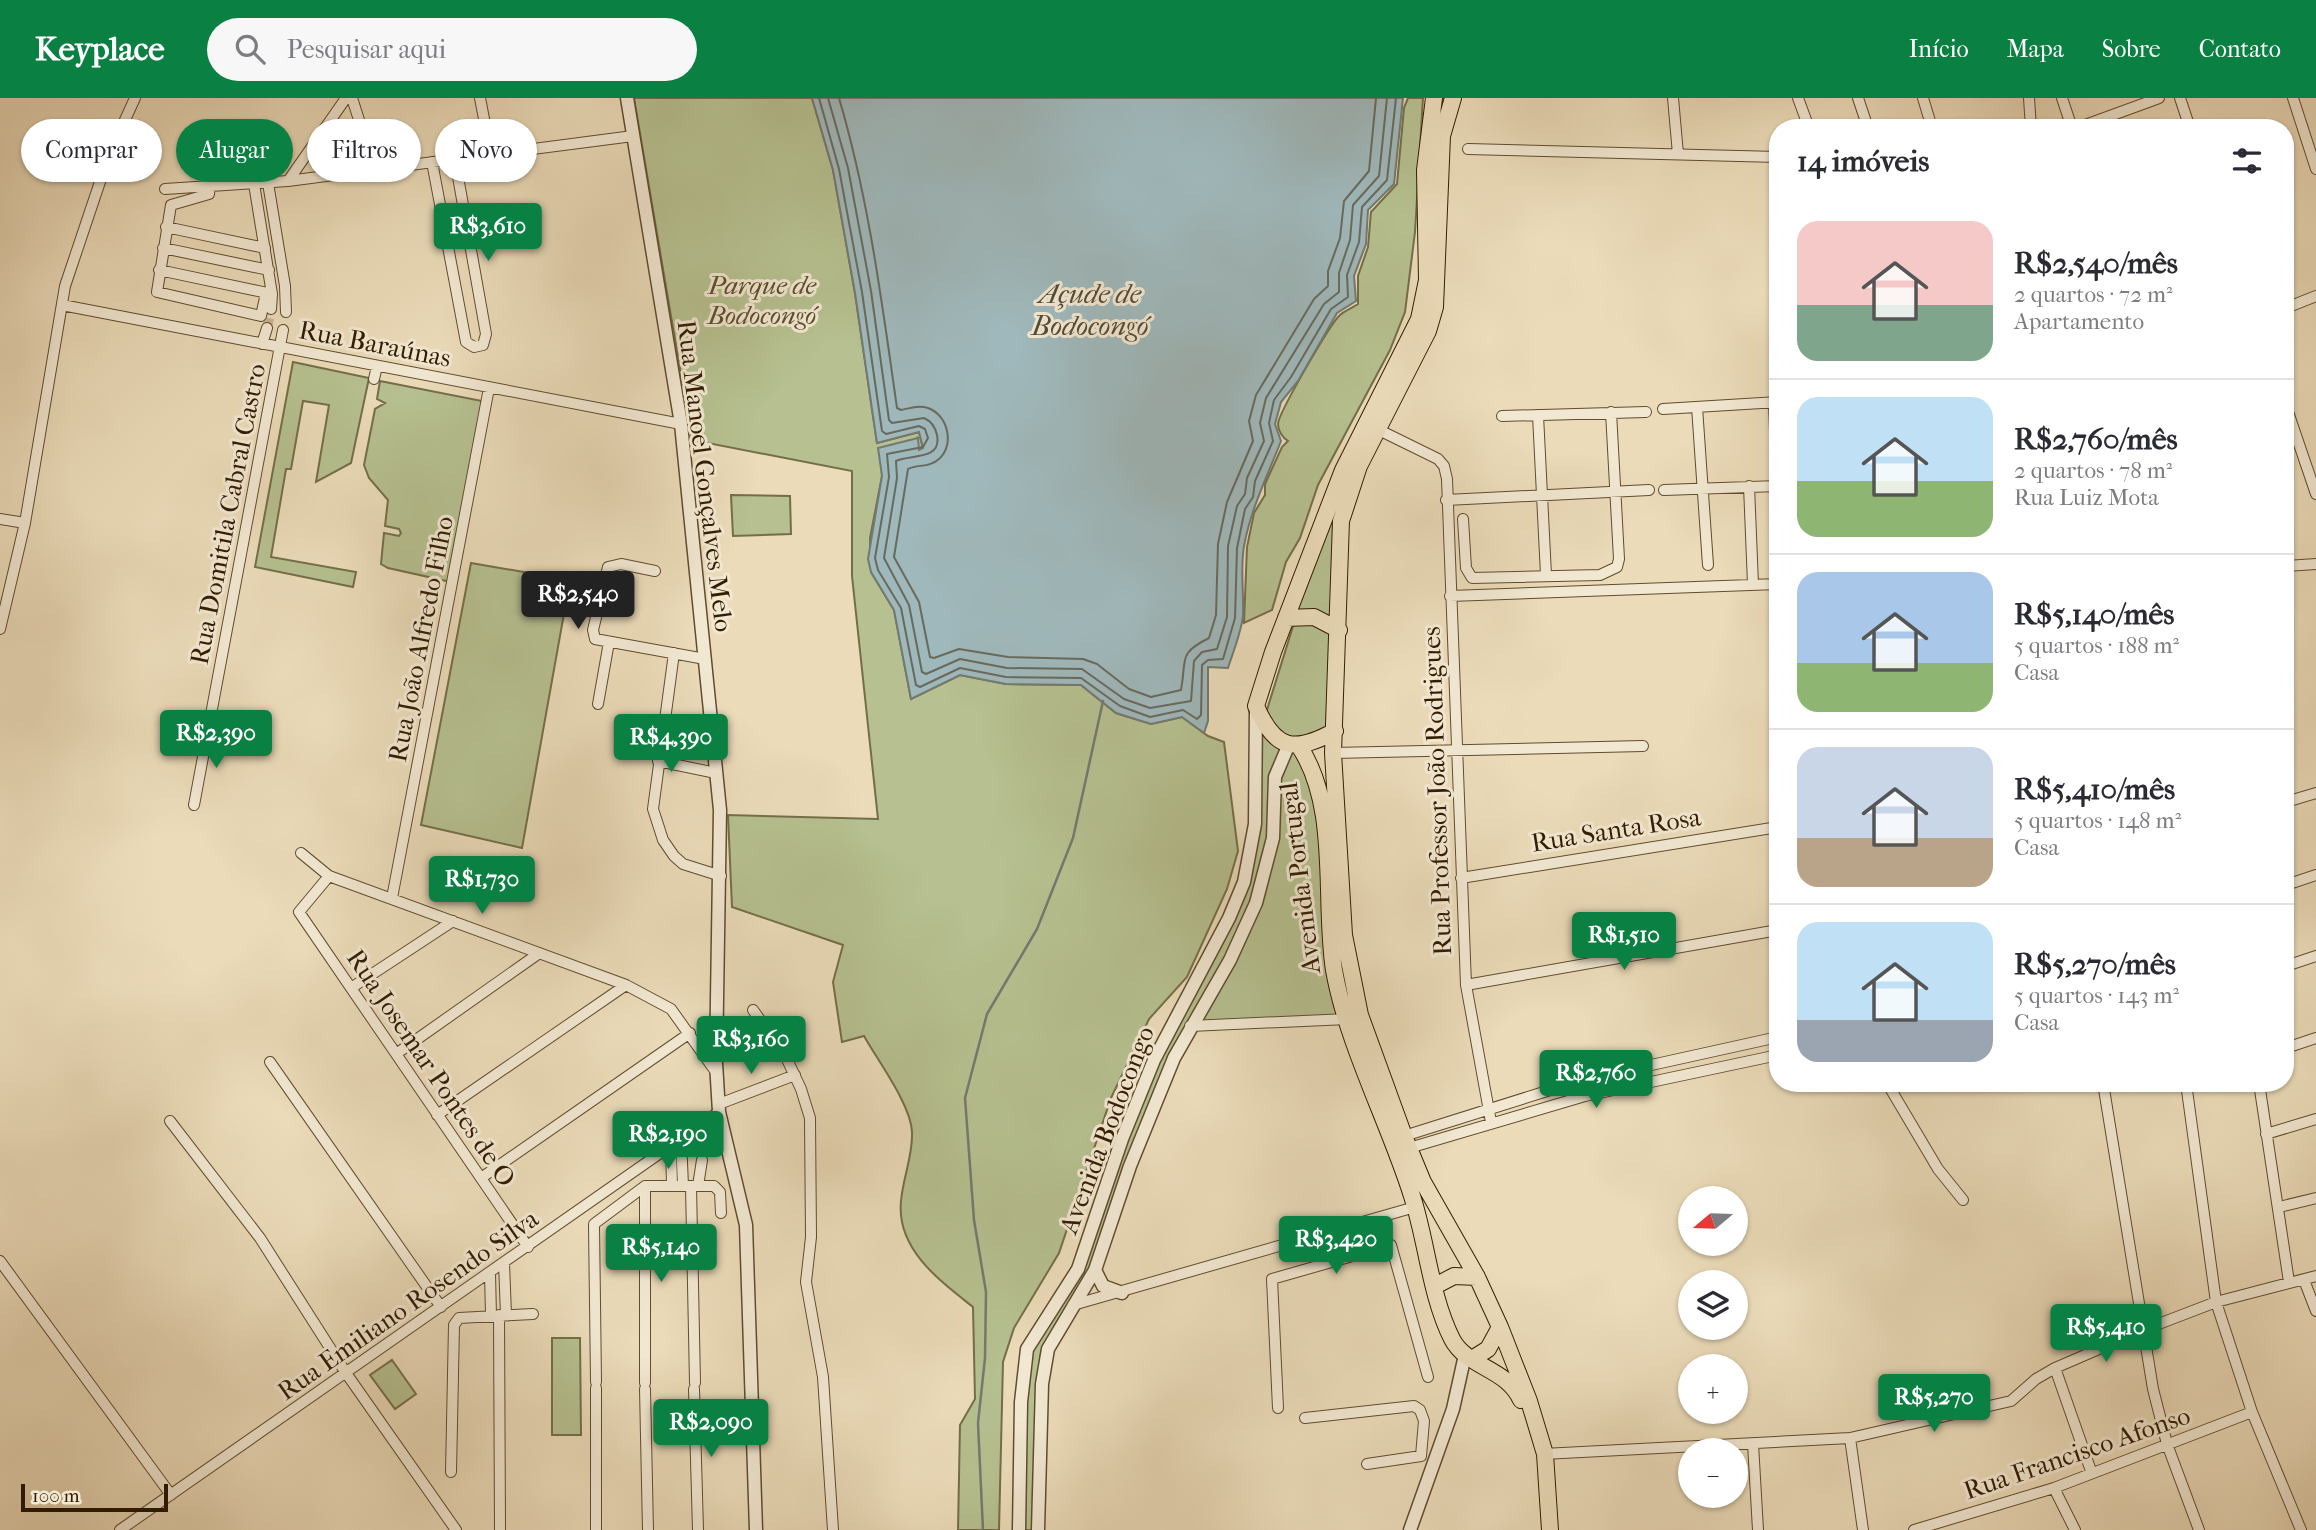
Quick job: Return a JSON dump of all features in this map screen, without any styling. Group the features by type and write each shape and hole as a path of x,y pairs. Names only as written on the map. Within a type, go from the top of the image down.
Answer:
{"main road":[{"path":"1256,706 1286,618 1347,461 1408,345 1422,310 1427,280 1425,190 1432,98"},
{"name":"Avenida Portugal","path":"1453,98 1442,136 1435,307 1429,331 1359,466 1341,521 1333,753 1347,958 1360,1015 1423,1182 1477,1277 1500,1327 1529,1401 1542,1458"},
{"path":"1286,618 1314,617 1339,630"},
{"name":"Avenida Portugal","path":"1256,706 1269,732 1294,745 1312,768 1321,804 1334,965 1348,1019 1415,1207 1452,1339 1468,1357"},
{"path":"1294,745 1315,742 1335,731"},
{"path":"1435,1286 1454,1276 1477,1277"},
{"path":"1468,1357 1488,1349 1500,1327"},
{"path":"1468,1357 1509,1380 1520,1396 1542,1458 1550,1530"}],"street":[{"path":"0,629 25,523 62,305 83,226 109,155 135,98"},
{"path":"293,174 346,98"},
{"path":"352,98 359,119"},
{"path":"480,98 484,119"},
{"name":"Rua Manoel Gonçalves Melo","path":"627,98 681,424 721,826 717,1073 719,1108 746,1225 756,1530"},
{"path":"1672,98 1678,154"},
{"path":"1798,98 1806,119"},
{"path":"1858,98 1865,119"},
{"path":"1923,98 1929,119"},
{"path":"2029,98 2030,119"},
{"path":"2062,98 2070,119"},
{"path":"2100,119 2159,98"},
{"path":"2179,98 2187,119"},
{"path":"2292,98 2316,169"},
{"path":"537,149 633,136"},
{"path":"1468,149 1769,157"},
{"path":"432,163 435,179"},
{"path":"421,164 435,163"},
{"path":"165,189 278,182"},
{"path":"436,182 466,342 471,346 479,346 485,342 486,334 459,182"},
{"path":"254,184 269,270 271,308 287,310 268,183"},
{"path":"210,186 209,194 171,205 159,270 158,293 261,316 269,293"},
{"path":"166,227 265,248"},
{"path":"163,248 269,270"},
{"path":"159,270 269,293"},
{"path":"2294,304 2316,296"},
{"name":"Rua Baraúnas","path":"62,305 681,424"},
{"path":"262,344 267,328"},
{"name":"Rua Domitila Cabral Castro","path":"194,805 284,330"},
{"path":"374,379 377,366"},
{"name":"Rua João Alfredo Filho","path":"392,898 489,388"},
{"path":"1664,409 1769,402"},
{"path":"1697,407 1708,565"},
{"path":"1463,519 1466,568 1472,578 1600,575 1617,567 1619,559 1611,412"},
{"path":"1502,416 1646,412"},
{"path":"1538,415 1546,575"},
{"path":"2294,429 2316,494"},
{"name":"Rua Professor João Rodrigues","path":"1378,430 1438,459 1446,472 1466,985 1492,1122"},
{"path":"1749,486 1753,584"},
{"path":"1664,490 1769,486"},
{"path":"1446,499 1649,489"},
{"path":"0,519 25,523"},
{"path":"655,571 621,564 608,567 593,635 599,641 705,659"},
{"path":"2294,565 2316,564"},
{"path":"1450,596 1769,584"},
{"path":"598,704 609,642"},
{"path":"674,653 653,809 663,840 683,864 721,876"},
{"name":"Avenida Bodocongo","path":"1019,1530 1021,1402 1027,1349 1079,1269 1122,1139 1154,1059 1229,918 1244,882 1255,824 1256,706"},
{"name":"Avenida Bodocongo","path":"1038,1530 1043,1367 1054,1335 1095,1270 1130,1166 1190,1026 1230,960 1256,903 1273,838 1275,777 1294,745"},
{"path":"1333,753 1456,748 1643,746"},
{"path":"658,761 716,773"},
{"path":"2294,800 2316,793"},
{"name":"Rua Santa Rosa","path":"1461,878 1769,828"},
{"path":"301,853 329,876 626,985 663,1002 690,1033 717,1073"},
{"path":"2294,882 2316,875"},
{"name":"Rua Josemar Pontes de O","path":"329,876 299,912 528,1247"},
{"path":"351,988 453,921"},
{"path":"1466,985 1769,932"},
{"path":"396,1054 538,954"},
{"path":"2294,963 2316,956"},
{"path":"437,1115 626,985"},
{"path":"753,1010 785,1055 810,1118 811,1237 806,1282 823,1377 833,1530"},
{"path":"1190,1026 1348,1019"},
{"path":"481,1178 690,1033"},
{"path":"2294,1045 2316,1038"},
{"path":"1406,1142 1488,1109 1579,1081 1769,1039"},
{"path":"1406,1142 1628,1086 1769,1057"},
{"path":"270,1062 441,1307"},
{"name":"Rua Emiliano Rosendo Silva","path":"120,1530 528,1247 681,1139 719,1108 795,1076"},
{"path":"1892,1092 1938,1169 1963,1200"},
{"path":"2104,1092 2153,1389 2167,1444 2199,1530"},
{"path":"2187,1092 2216,1302 2252,1412 2301,1530"},
{"path":"2260,1092 2289,1282"},
{"path":"2266,1134 2316,1119"},
{"path":"170,1121 260,1238 346,1373 456,1530"},
{"path":"681,1139 686,1186 698,1530"},
{"path":"671,1146 686,1186"},
{"path":"686,1186 702,1160"},
{"path":"645,1186 648,1530"},
{"path":"596,1530 594,1224 645,1186 718,1188 721,1213"},
{"path":"2279,1207 2316,1198"},
{"path":"1072,1305 1122,1293 1415,1207"},
{"path":"1332,1231 1340,1259"},
{"path":"1278,1408 1272,1279 1391,1245 1428,1377"},
{"path":"0,1261 171,1494"},
{"path":"500,1530 499,1315 504,1263"},
{"path":"1095,1270 1103,1286 1122,1293"},
{"path":"490,1273 499,1315"},
{"path":"1542,1458 1850,1438 2011,1401 2036,1379 2056,1368 2143,1330 2216,1302 2316,1276"},
{"path":"2304,1280 2316,1311"},
{"path":"451,1472 454,1325 459,1318 533,1314"},
{"path":"1410,1530 1438,1456 1468,1357"},
{"path":"2056,1368 2091,1471"},
{"path":"1305,1418 1414,1406 1420,1410 1424,1421 1421,1456"},
{"name":"Rua Francisco Afonso","path":"1914,1530 2054,1488 2091,1471 2252,1412"},
{"path":"1850,1438 1863,1530"},
{"path":"1753,1444 1758,1530"},
{"path":"1367,1464 1438,1456"},
{"path":"2054,1488 2076,1530"}],"green space":[{"name":"Parque de Bodocongó","path":"634,98 812,98 833,170 855,293 877,443 919,432 923,449 918,450 917,438 882,476 870,538 871,572 894,610 911,699 960,675 1006,684 1081,685 1116,713 1151,724 1182,717 1208,736 1224,742 1238,851 1227,889 1187,977 1149,1019 1111,1098 1059,1253 1014,1328 1003,1362 999,1530 958,1530 960,1425 975,1399 973,1307 934,1275 913,1249 906,1234 901,1218 901,1201 911,1150 910,1121 893,1083 864,1036 842,1042 833,982 843,945 732,907 728,815 878,819 852,576 852,471 692,440"},
{"path":"1408,98 1423,98 1415,232 1405,312 1390,350 1318,485 1300,538 1286,562 1272,610 1244,623 1247,547 1254,513 1265,495 1265,484 1282,447 1288,441 1279,429 1280,417 1334,322 1358,304 1358,276 1368,247 1371,212 1397,184 1404,108"},
{"path":"1436,98 1449,98 1430,311 1354,465 1334,623 1292,615 1315,548 1420,322"},
{"path":"293,362 369,378 351,463 316,482 329,405 303,401 291,469 286,469 271,557 356,572 353,587 255,567"},
{"path":"380,381 482,401 451,582 388,568 381,564 384,533 399,536 401,533 399,529 385,526 388,500 369,478 364,465 375,409 385,403 377,399"},
{"path":"731,495 790,496 791,534 733,536"},
{"path":"471,563 570,580 522,848 421,825"},
{"path":"1294,623 1327,627 1333,637 1329,728 1310,740 1283,738 1266,713"},
{"path":"1260,730 1282,748 1269,835 1257,889 1233,947 1179,1039 1092,1269 1058,1320 1040,1357 1033,1530 1023,1530 1026,1371 1040,1333 1071,1292 1083,1269 1117,1162 1158,1058 1247,885 1259,829"},
{"path":"1290,749 1304,758 1313,784 1342,1016 1197,1023 1261,898 1277,778"},
{"path":"552,1338 580,1338 581,1435 552,1435"},
{"path":"392,1360 416,1394 395,1409 370,1375"}],"water":[{"name":"Açude de Bodocongó","path":"812,98 1403,98 1394,184 1368,210 1366,244 1354,276 1356,301 1337,313 1298,381 1281,402 1275,424 1281,441 1255,506 1244,546 1241,629 1228,668 1208,667 1208,721 1204,733 1182,717 1151,724 1116,713 1081,685 1006,684 960,675 911,699 894,610 871,572 868,559 882,476 878,448 918,438 919,450 923,448 919,432 877,443 855,293 833,170"}],"waterway":[{"path":"983,1530 978,1423 985,1358 986,1292 974,1220 965,1098 987,1014 1037,929 1073,838 1103,701"}],"tunnel":[{"path":"267,328 271,309"}]}
